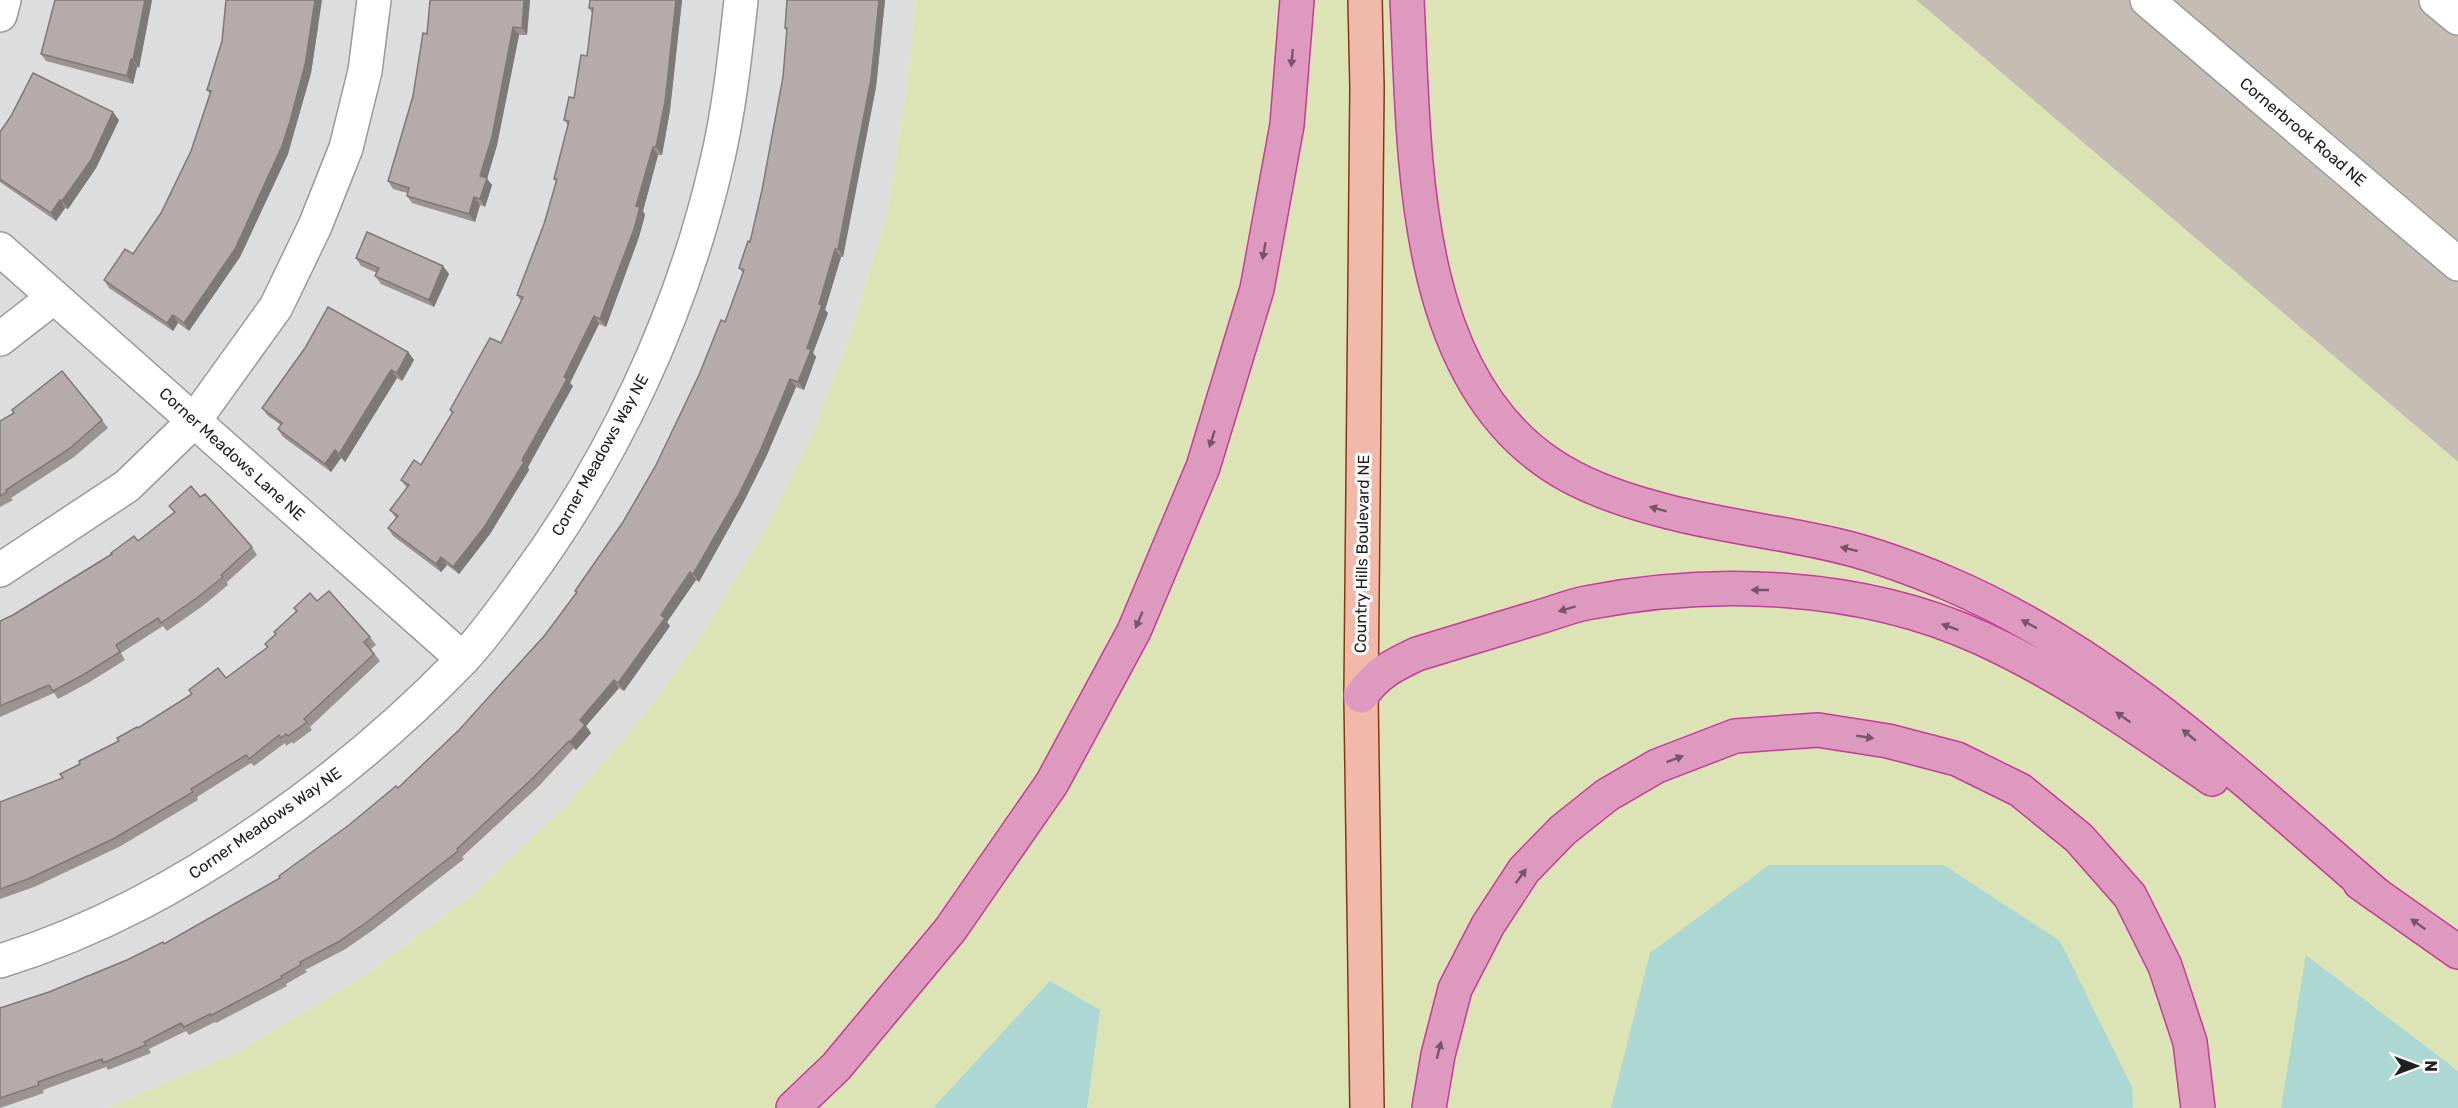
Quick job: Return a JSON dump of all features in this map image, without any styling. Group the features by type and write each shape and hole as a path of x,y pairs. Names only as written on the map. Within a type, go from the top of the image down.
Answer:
{"highway":[{"path":"793,1108 836,1067 950,930 1052,783 1134,631 1203,467 1257,290 1287,125 1297,0"},
{"path":"1407,0 1418,188 1425,240 1440,300 1479,391 1505,425 1526,445 1549,464 1617,497 1660,510 1850,549 1897,563 1949,583 2054,637 2161,711 2377,895"},
{"path":"1361,696 1373,680 1394,665 1417,654 1584,604 1688,590 1767,590 1861,601 1918,615 1980,637 2112,709 2458,952"},
{"path":"1429,1108 1438,1055 1455,989 1488,925 1524,870 1563,830 1607,795 1657,766 1735,736 1818,730 1888,741 1957,759 2020,790 2079,838 2130,896 2165,966 2190,1042 2198,1108"}],"main road":[{"name":"Country Hills Boulevard NE","path":"1365,0 1367,87 1361,696 1367,1108"}],"street":[{"path":"0,15 4,0"},
{"path":"0,570 127,486 194,421 276,307 315,226 346,148 365,71 374,0"},
{"name":"Corner Meadows Way NE","path":"0,961 37,950 123,913 212,864 316,791 390,730 463,659 558,535 605,455 652,359 688,262 716,166 735,65 741,0"},
{"name":"Cornerbrook Road NE","path":"2147,0 2458,264"},
{"path":"2436,0 2458,18"},
{"name":"Corner Meadows Lane NE","path":"0,249 463,659"},
{"path":"0,339 54,297"}],"shaded area":[{"path":"0,0 916,0 907,85 888,212 850,335 813,433 765,531 702,634 649,710 569,803 473,894 361,978 238,1052 107,1108 0,1108"},
{"path":"1916,0 2458,0 2458,462"}],"green space":[{"path":"916,0 1916,0 2458,462 2458,1108 107,1108 238,1052 361,978 473,894 569,803 649,710 702,634 765,531 813,433 850,335 888,212 907,85"}],"water":[{"path":"1769,865 1944,865 2060,941 2132,1087 2133,1108 1611,1108 1650,953"},
{"path":"2306,955 2458,1071 2458,1108 2281,1108"},
{"path":"1050,981 1100,1010 1087,1108 933,1108"}],"building":[{"path":"55,0 145,0 133,60 131,59 127,76 41,54"},
{"path":"226,0 315,0 305,65 282,146 235,249 184,323 173,315 167,323 104,280 125,249 133,254 161,213 191,151 211,91 207,90 222,41"},
{"path":"430,0 524,0 522,28 513,27 492,137 480,176 487,178 480,199 474,197 469,214 407,196 409,188 388,181 413,96 423,33 427,34"},
{"path":"590,0 676,0 665,102 656,147 653,147 636,206 640,207 634,229 600,319 594,316 564,377 567,379 522,460 524,462 485,526 453,567 441,557 436,564 388,528 398,516 390,510 409,485 401,480 414,460 421,465 453,412 450,410 490,338 501,343 523,297 517,295 544,224 557,179 554,179 569,121 564,120 569,97 574,98 581,55 587,56 593,8 589,8"},
{"path":"787,0 879,0 871,79 838,249 835,249 819,304 822,305 807,348 811,350 798,382 790,379 761,449 738,496 693,574 690,572 661,615 665,618 618,683 614,680 580,720 585,725 570,742 457,849 458,851 367,922 338,942 300,962 301,965 281,976 282,978 210,1016 210,1014 184,1027 181,1023 144,1042 146,1045 103,1063 102,1059 0,1098 0,1008 49,992 127,960 163,942 164,944 280,878 279,876 349,825 396,786 398,788 459,730 545,635 577,592 575,591 623,522 655,467 699,375 721,320 725,322 744,270 739,268 748,241 750,242 762,190 783,77"},
{"path":"33,73 113,112 91,160 51,213 0,179 0,132"},
{"path":"367,232 443,266 429,300 375,276 379,268 356,258"},
{"path":"328,307 408,352 397,373 391,370 339,454 335,450 325,464 278,429 282,423 262,408 305,348"},
{"path":"62,371 102,420 69,449 0,496 0,421 14,413 12,410"},
{"path":"191,486 200,497 205,494 252,547 221,575 223,577 198,597 161,623 158,618 116,645 120,652 53,691 49,685 0,706 0,621 112,554 134,536 138,541 175,512 169,506"},
{"path":"329,591 370,637 364,642 374,654 304,719 307,722 288,736 286,734 281,738 279,735 249,759 246,755 191,789 193,792 113,839 28,879 0,889 0,802 63,778 60,774 80,764 79,761 119,741 117,738 138,728 192,694 189,690 218,668 226,678 268,647 265,644 276,634 274,632 297,611 294,608 310,593 317,601"}]}
